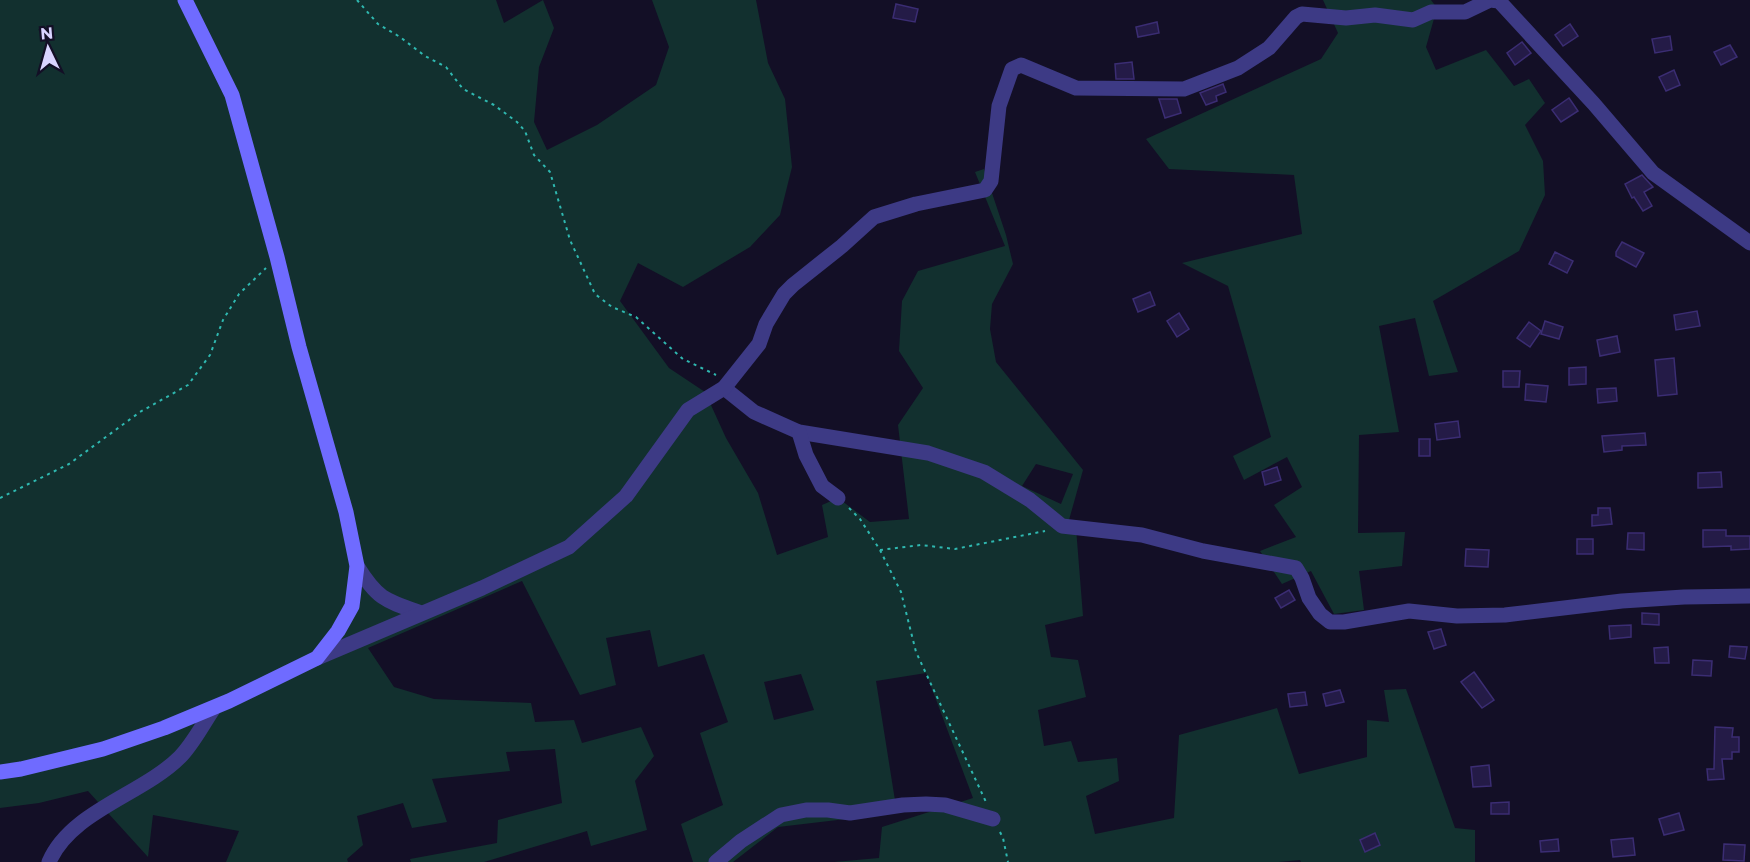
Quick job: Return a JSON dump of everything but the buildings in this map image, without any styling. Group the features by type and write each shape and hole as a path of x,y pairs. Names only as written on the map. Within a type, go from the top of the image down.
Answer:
{"street":[{"path":"185,0 232,95 277,257 299,347 346,512 357,566 352,606 338,631 317,658"},
{"path":"0,772 103,749 214,708 317,658 482,588 569,547 626,496 688,410 727,384 759,344 766,324 784,294 874,217 883,212 985,190 991,181 999,106 1012,69 1021,65 1080,88 1188,88 1238,68 1269,48 1296,17 1302,14 1346,18 1375,15 1413,20 1431,12 1465,12 1490,0 1499,1 1653,173 1750,243"},
{"path":"727,384 754,412 799,432 928,453 984,472 1030,500 1062,526 1142,535 1203,550 1296,568 1309,598 1320,614 1330,622 1344,622 1408,611 1457,616 1505,615 1622,601 1750,596"},
{"path":"799,432 806,455 822,486 838,498"},
{"path":"357,566 372,589 391,603 422,613"},
{"path":"49,862 53,853 73,829 181,757 214,708"},
{"path":"716,862 741,841 781,815 806,810 850,813 903,805 935,804 993,819"}],"path":[{"path":"357,0 378,24 425,56 446,67 463,89 494,105 525,131 534,155 550,172 570,240 594,294 612,307 636,317 683,359 727,384"},
{"path":"0,498 69,464 140,412 188,385 210,355 223,320 239,294 277,257"},
{"path":"838,498 860,519 880,550 901,592 916,652 949,719 993,819 1004,838 1008,862"},
{"path":"880,550 921,545 955,549 1033,535 1062,526"}],"green space":[{"path":"0,0 496,0 504,23 543,0 554,28 539,67 534,122 547,150 597,125 656,85 669,47 652,0 756,0 768,63 785,99 792,167 780,215 750,247 683,287 638,263 620,301 669,368 705,392 726,438 758,493 777,555 828,537 822,505 838,498 870,522 909,519 898,425 923,388 899,351 902,301 918,271 1005,246 975,172 984,169 1013,264 992,304 990,329 996,362 1083,470 1069,520 1076,528 1083,616 1045,625 1051,657 1078,660 1086,697 1038,710 1044,746 1071,741 1078,762 1117,758 1119,781 1086,796 1095,834 1174,818 1179,735 1277,708 1299,774 1367,757 1367,720 1389,722 1384,690 1406,689 1455,828 1475,830 1475,862 1301,862 1300,860 1279,862 834,862 879,858 882,827 973,798 926,673 876,681 897,813 778,827 733,862 693,862 681,824 723,805 700,733 728,722 704,654 658,667 650,630 606,638 616,685 580,695 522,581 368,648 394,687 434,699 531,703 535,722 574,720 582,743 641,727 654,756 635,781 647,830 591,846 587,831 484,862 411,862 410,859 497,843 498,820 562,803 555,749 506,752 510,771 432,779 447,822 412,828 403,803 357,816 363,845 347,859 348,862 226,862 239,831 153,815 148,857 88,791 39,803 0,808","holes":["1036,464 1073,474 1061,504 1022,486","801,674 814,710 774,720 764,682"]},
{"path":"1323,0 1431,0 1437,8 1426,47 1436,70 1486,50 1514,86 1529,79 1545,103 1525,125 1543,161 1545,195 1519,251 1433,301 1458,372 1429,376 1415,318 1379,326 1399,432 1359,435 1358,533 1405,532 1402,566 1359,571 1364,610 1334,614 1311,571 1282,584 1260,551 1296,537 1274,505 1302,487 1287,457 1244,480 1233,456 1271,437 1228,286 1182,263 1302,234 1294,175 1169,169 1146,139 1321,59 1338,33"}]}
